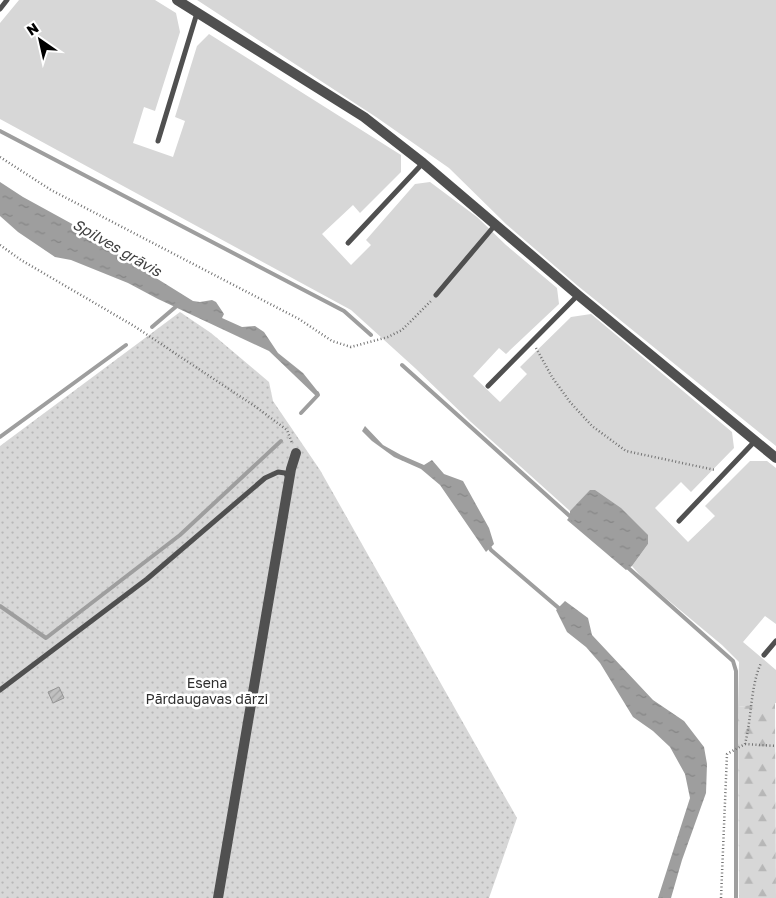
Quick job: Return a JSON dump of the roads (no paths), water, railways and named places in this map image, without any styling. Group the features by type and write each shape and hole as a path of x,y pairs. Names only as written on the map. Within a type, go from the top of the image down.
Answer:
{"street":[{"path":"177,0 364,117 423,163 776,458"},
{"path":"218,898 296,453"}],"lane":[{"path":"0,9 7,0"},
{"path":"158,141 197,13"},
{"path":"348,243 423,163"},
{"path":"436,295 496,224"},
{"path":"488,386 578,294"},
{"path":"678,521 756,441"},
{"path":"0,690 147,579 265,478 278,472 285,473 290,479"},
{"path":"764,655 776,641"}],"water":[{"path":"0,182 23,197 85,231 94,242 111,250 193,301 212,300 216,302 224,314 222,318 242,327 255,326 264,332 278,353 303,373 319,393 317,397 269,351 128,283 71,260 55,257 18,232 0,216"},
{"path":"365,426 383,445 424,465 432,460 444,474 463,481 489,528 494,544 486,552 440,485 421,469 394,457 372,441 362,431"},
{"path":"590,490 595,490 621,508 648,535 648,544 632,566 626,570 567,520 570,516 570,511"},
{"path":"565,601 588,618 592,635 653,700 684,721 704,747 707,764 706,793 682,860 671,898 658,898 690,798 685,774 670,747 653,731 633,717 600,663 586,647 567,632 556,610"}],"waterway":[{"path":"0,131 344,311 371,335"},
{"path":"152,327 179,304"},
{"path":"0,437 126,345"},
{"path":"402,365 573,519"},
{"path":"301,413 318,395 317,393"},
{"path":"0,606 46,638 180,535 281,441"},
{"path":"488,545 491,550 561,610"},
{"path":"625,565 733,661 736,671 736,898"}],"water label":[{"name":"Spilves grāvis","path":"117,248"}],"park label":[{"name":"Esena Pārdaugavas dārzi","path":"207,692"}]}
